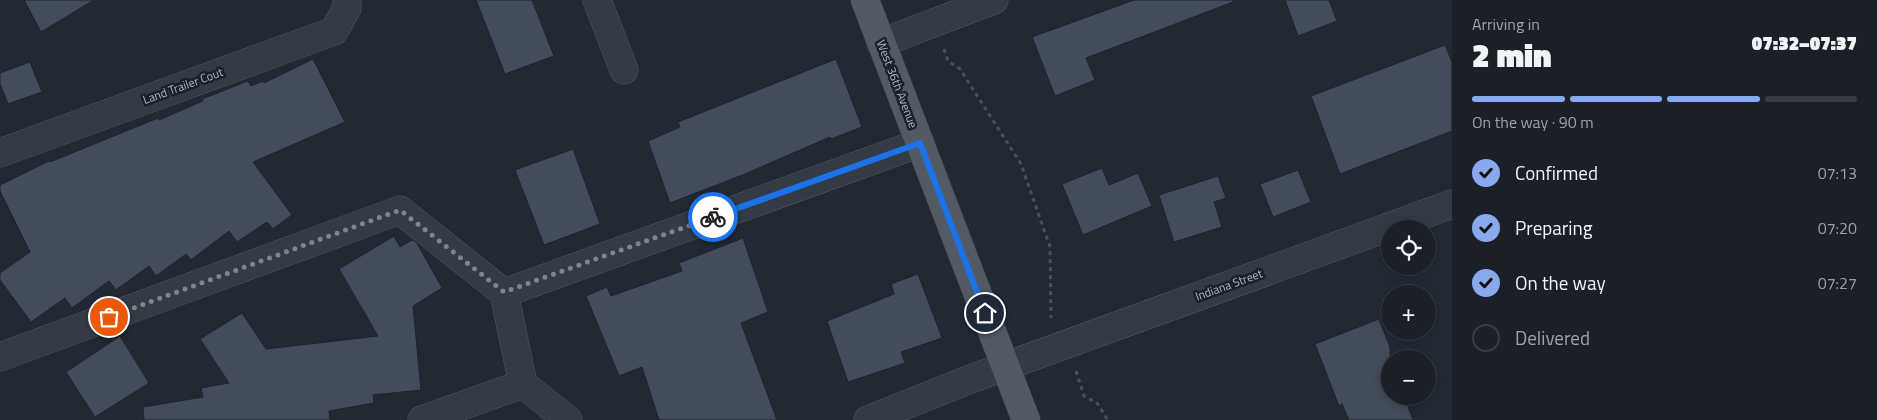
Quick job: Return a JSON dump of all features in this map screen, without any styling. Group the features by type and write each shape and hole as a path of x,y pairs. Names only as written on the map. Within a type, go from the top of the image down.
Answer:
{"main road":[{"name":"West 36th Avenue","path":"865,0 1026,420"}],"street":[{"name":"Land Trailer Cout","path":"0,153 334,31 347,8 347,0"},
{"path":"597,0 624,70"},
{"path":"882,43 994,0"},
{"path":"504,292 920,143"},
{"name":"Indiana Street","path":"868,420 968,380 1452,204"},
{"path":"0,357 400,210 504,292 523,384 568,420"},
{"path":"422,420 523,384"}],"path":[{"path":"934,23 948,61 960,69 1022,164 1050,247 1050,318 1067,344 1084,396 1097,403 1108,420"}],"building":[{"path":"24,0 94,0 41,32"},
{"path":"476,0 532,0 554,56 505,74"},
{"path":"1134,0 1233,0 1233,2 1086,58 1095,80 1055,96 1032,37"},
{"path":"1285,0 1329,0 1337,21 1298,36"},
{"path":"1445,45 1452,62 1452,131 1340,174 1311,96"},
{"path":"313,59 345,122 253,162 292,215 273,229 267,222 237,242 229,231 191,260 186,254 156,276 149,266 116,290 109,281 72,308 65,298 31,322 0,280 0,273 30,252 0,191 0,185 49,161 158,118 159,120 203,101 202,99 248,81 251,86 263,81 264,83"},
{"path":"836,59 862,127 831,139 830,137 745,174 670,203 648,141 680,127 678,122"},
{"path":"30,62 42,92 8,104 0,84 0,73"},
{"path":"573,149 600,224 544,245 515,170"},
{"path":"1102,168 1109,185 1138,173 1152,206 1083,235 1062,184"},
{"path":"1298,170 1311,202 1273,217 1260,184"},
{"path":"1218,176 1226,198 1214,202 1222,227 1174,242 1159,195"},
{"path":"394,236 400,247 412,240 417,243 442,288 413,306 421,390 373,395 374,403 329,411 330,420 144,420 143,407 203,397 201,388 229,383 200,339 242,313 266,349 378,336 339,269"},
{"path":"743,238 768,312 741,323 777,420 659,420 642,367 619,376 586,296 607,287 611,296 682,271 679,263"},
{"path":"918,274 942,338 901,352 905,363 848,382 827,321 894,294 891,284"},
{"path":"1379,319 1381,324 1381,340 1387,340 1390,347 1390,350 1381,350 1381,405 1407,405 1413,420 1349,420 1342,404 1339,406 1315,344"},
{"path":"120,336 149,383 95,417 66,372"}],"way so far":[{"path":"109,317 400,210 504,292 713,217"}],"route":[{"path":"713,217 920,143 985,313"}]}
